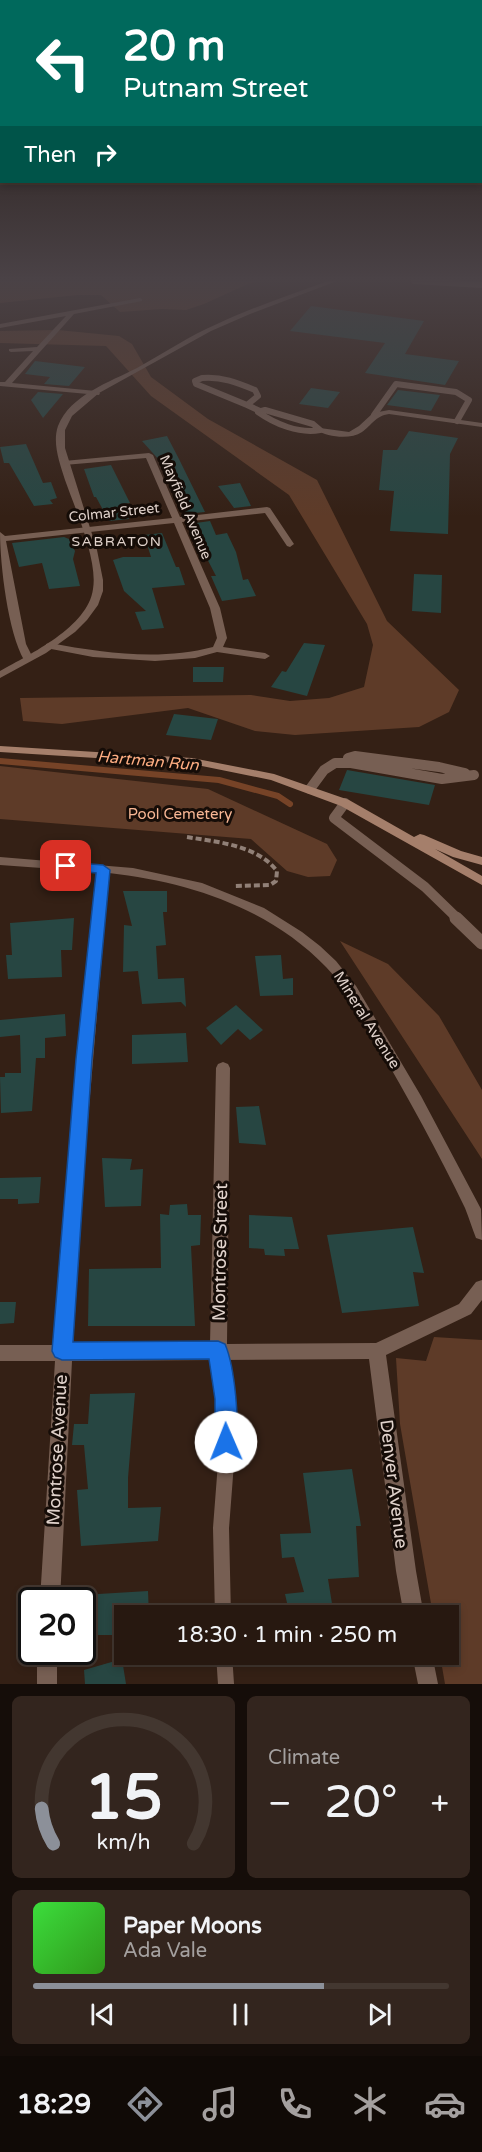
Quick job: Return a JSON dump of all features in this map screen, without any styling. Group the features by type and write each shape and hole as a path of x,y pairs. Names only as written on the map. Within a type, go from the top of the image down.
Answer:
{"main road":[{"path":"0,749 209,764 274,777 345,803 479,881"},
{"path":"380,822 457,854 481,860"}],"street":[{"path":"3,384 28,360"},
{"path":"0,675 50,646 71,630 89,610 98,591 96,568 64,463 59,440 62,427 70,413 96,393 157,360"},
{"path":"3,384 96,393"},
{"path":"320,430 356,433 374,415 389,412 482,425"},
{"name":"Mayfield Avenue","path":"64,463 149,454 215,608 222,639 217,649"},
{"name":"Colmar Street","path":"0,537 267,510 290,544"},
{"path":"0,537 24,661"},
{"path":"50,646 73,652 155,658 195,655 217,649 265,656"},
{"name":"Mineral Avenue","path":"0,861 103,870 178,880 232,899 277,922 309,944 333,966 359,1001 394,1060 473,1209 482,1233"},
{"name":"Montrose Avenue","path":"51,1587 62,1351 84,1059 103,870"},
{"name":"Montrose Street","path":"218,1350 224,1068"},
{"path":"0,1353 218,1350 377,1352 465,1309 482,1287"},
{"name":"Denver Avenue","path":"377,1352 412,1605"},
{"path":"47,1665 47,1684"},
{"path":"424,1665 428,1684"}],"lane":[{"path":"246,406 258,396 255,390 217,378 204,378 194,383 246,406 302,420 313,424 320,430"},
{"path":"374,415 396,384 456,392 469,400 457,421"},
{"path":"310,789 324,770 335,763 351,757 437,772 474,775 442,779 351,763 335,763"},
{"path":"345,803 334,818 425,887 482,943"},
{"name":"Montrose Street","path":"218,1350 225,1399 226,1463 221,1528 223,1605"},
{"path":"225,1665 226,1684"}],"path":[{"path":"187,837 261,855 268,859 278,872 276,881 270,885 234,886"}],"green space":[{"path":"118,360 141,360 151,377 208,419 317,480 387,621 459,690 449,712 419,727 295,735 255,731 188,708 62,724 23,721 20,698 251,695 290,701 329,698 364,687 373,645 367,624 289,495 151,396"},
{"name":"Pool Cemetery","path":"0,766 208,789 327,844 337,860 330,876 308,877 287,871 251,839 0,819"},
{"path":"340,941 388,964 439,1016 482,1090 482,1159"},
{"path":"434,1337 482,1340 482,1684 445,1684 442,1665 459,1665 459,1605 431,1605 400,1424 396,1358 426,1361"}],"building":[{"path":"374,360 459,361 445,385 365,373"},
{"path":"35,361 85,367 69,386 44,384 50,377 25,374"},
{"path":"311,388 340,392 328,408 299,404"},
{"path":"398,390 440,395 431,411 387,405"},
{"path":"38,392 63,394 43,418 31,400"},
{"path":"409,431 458,438 450,454 448,534 390,531 394,491 379,490 383,450 397,450"},
{"path":"167,436 205,512 184,514 175,496 169,471 142,441"},
{"path":"26,444 43,483 51,482 57,498 50,500 53,504 34,506 9,463 4,463 0,447"},
{"path":"111,465 130,503 121,504 129,519 109,521 94,497 84,469"},
{"path":"240,483 251,506 234,508 218,486"},
{"path":"210,521 216,535 227,533 236,552 243,580 248,579 256,596 222,601 211,576 216,576 189,524"},
{"path":"162,533 185,585 152,588 164,628 142,630 135,612 146,611 124,591 113,560 123,557 151,557 144,535"},
{"path":"64,537 69,539 75,551 73,559 80,586 49,589 42,563 19,567 12,543"},
{"path":"414,574 442,575 441,613 412,611"},
{"path":"304,643 325,645 307,696 271,687 282,671 286,672"},
{"path":"193,667 224,667 223,682 193,682"},
{"path":"174,714 218,719 211,740 166,735"},
{"path":"347,770 435,785 429,805 339,790"},
{"path":"123,891 167,891 167,912 163,912 166,945 156,946 158,979 184,978 186,1007 181,1002 142,1004 138,971 123,972 124,925 132,926"},
{"path":"74,918 72,950 61,950 62,977 8,979 6,955 12,955 10,923"},
{"path":"281,955 283,979 293,978 293,995 260,996 255,956"},
{"path":"236,1005 263,1030 250,1040 238,1029 221,1045 206,1028"},
{"path":"65,1014 66,1036 45,1038 45,1058 36,1058 32,1111 1,1113 0,1077 5,1077 5,1073 21,1073 20,1035 0,1037 0,1020"},
{"path":"186,1033 188,1062 132,1064 132,1035"},
{"path":"259,1106 266,1145 239,1143 236,1107"},
{"path":"102,1158 132,1159 130,1170 143,1169 141,1206 105,1207"},
{"path":"41,1177 39,1203 18,1204 18,1199 0,1199 0,1178"},
{"path":"187,1204 188,1215 201,1215 200,1245 191,1246 195,1326 88,1326 89,1269 161,1268 160,1214 169,1215 170,1205"},
{"path":"249,1215 292,1217 299,1249 284,1249 285,1256 265,1255 264,1249 249,1248"},
{"path":"413,1227 424,1273 413,1272 419,1306 342,1313 327,1235"},
{"path":"0,1302 16,1302 14,1323 0,1324"},
{"path":"135,1393 128,1478 128,1508 161,1507 158,1541 81,1546 77,1490 88,1489 84,1445 72,1445 74,1424 88,1424 90,1394"},
{"path":"352,1469 361,1526 356,1526 359,1577 328,1579 332,1605 288,1605 285,1594 304,1592 294,1557 282,1558 280,1534 311,1533 303,1473"},
{"path":"148,1591 149,1605 114,1605 114,1635 96,1635 96,1594"},
{"path":"114,1661 114,1665 123,1665 126,1684 85,1684 84,1670"}],"waterway":[{"name":"Hartman Run","path":"0,761 219,780 278,796 290,804"}],"district":[{"name":"SABRATON","path":"117,541"}],"route":[{"path":"66,866 103,870 84,1059 62,1351 218,1350 225,1399 226,1442"}]}
